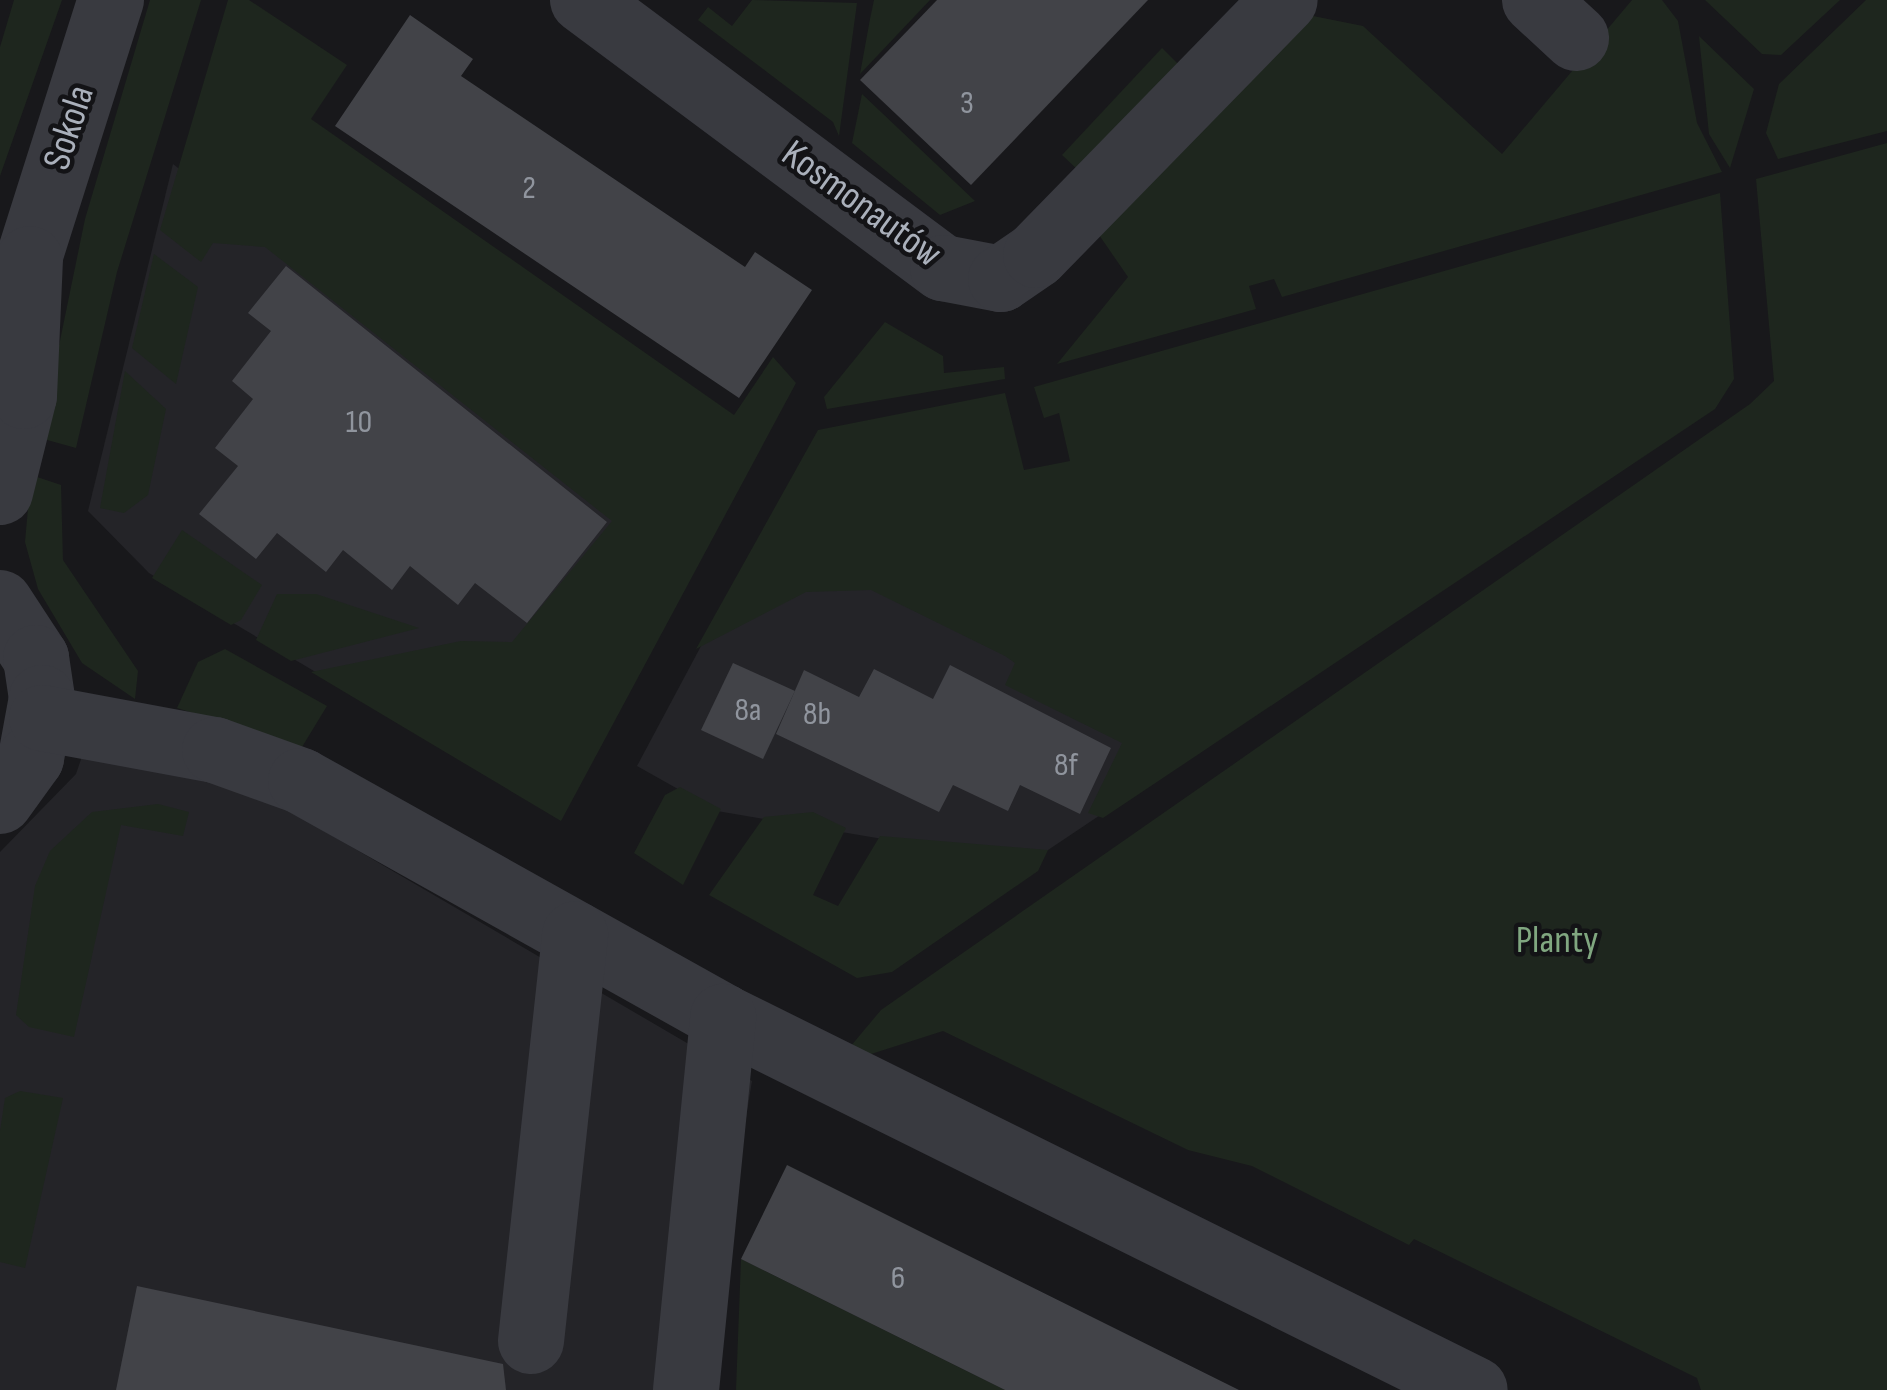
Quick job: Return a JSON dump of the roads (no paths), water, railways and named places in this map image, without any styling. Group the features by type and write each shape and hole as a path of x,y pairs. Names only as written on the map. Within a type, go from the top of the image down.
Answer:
{"street":[{"name":"Sokola","path":"0,313 30,255 111,0"},
{"name":"Kosmonautów","path":"583,0 943,268 1001,278 1036,255 1285,0"},
{"name":"Sokola","path":"0,492 24,396 30,255"},
{"path":"0,603 36,658 42,718 31,758 0,802"},
{"path":"42,718 257,761 723,1017 1475,1390"},
{"path":"531,1342 574,934"},
{"path":"686,1390 723,1017"}],"park label":[{"name":"Planty","path":"1557,941"}]}
